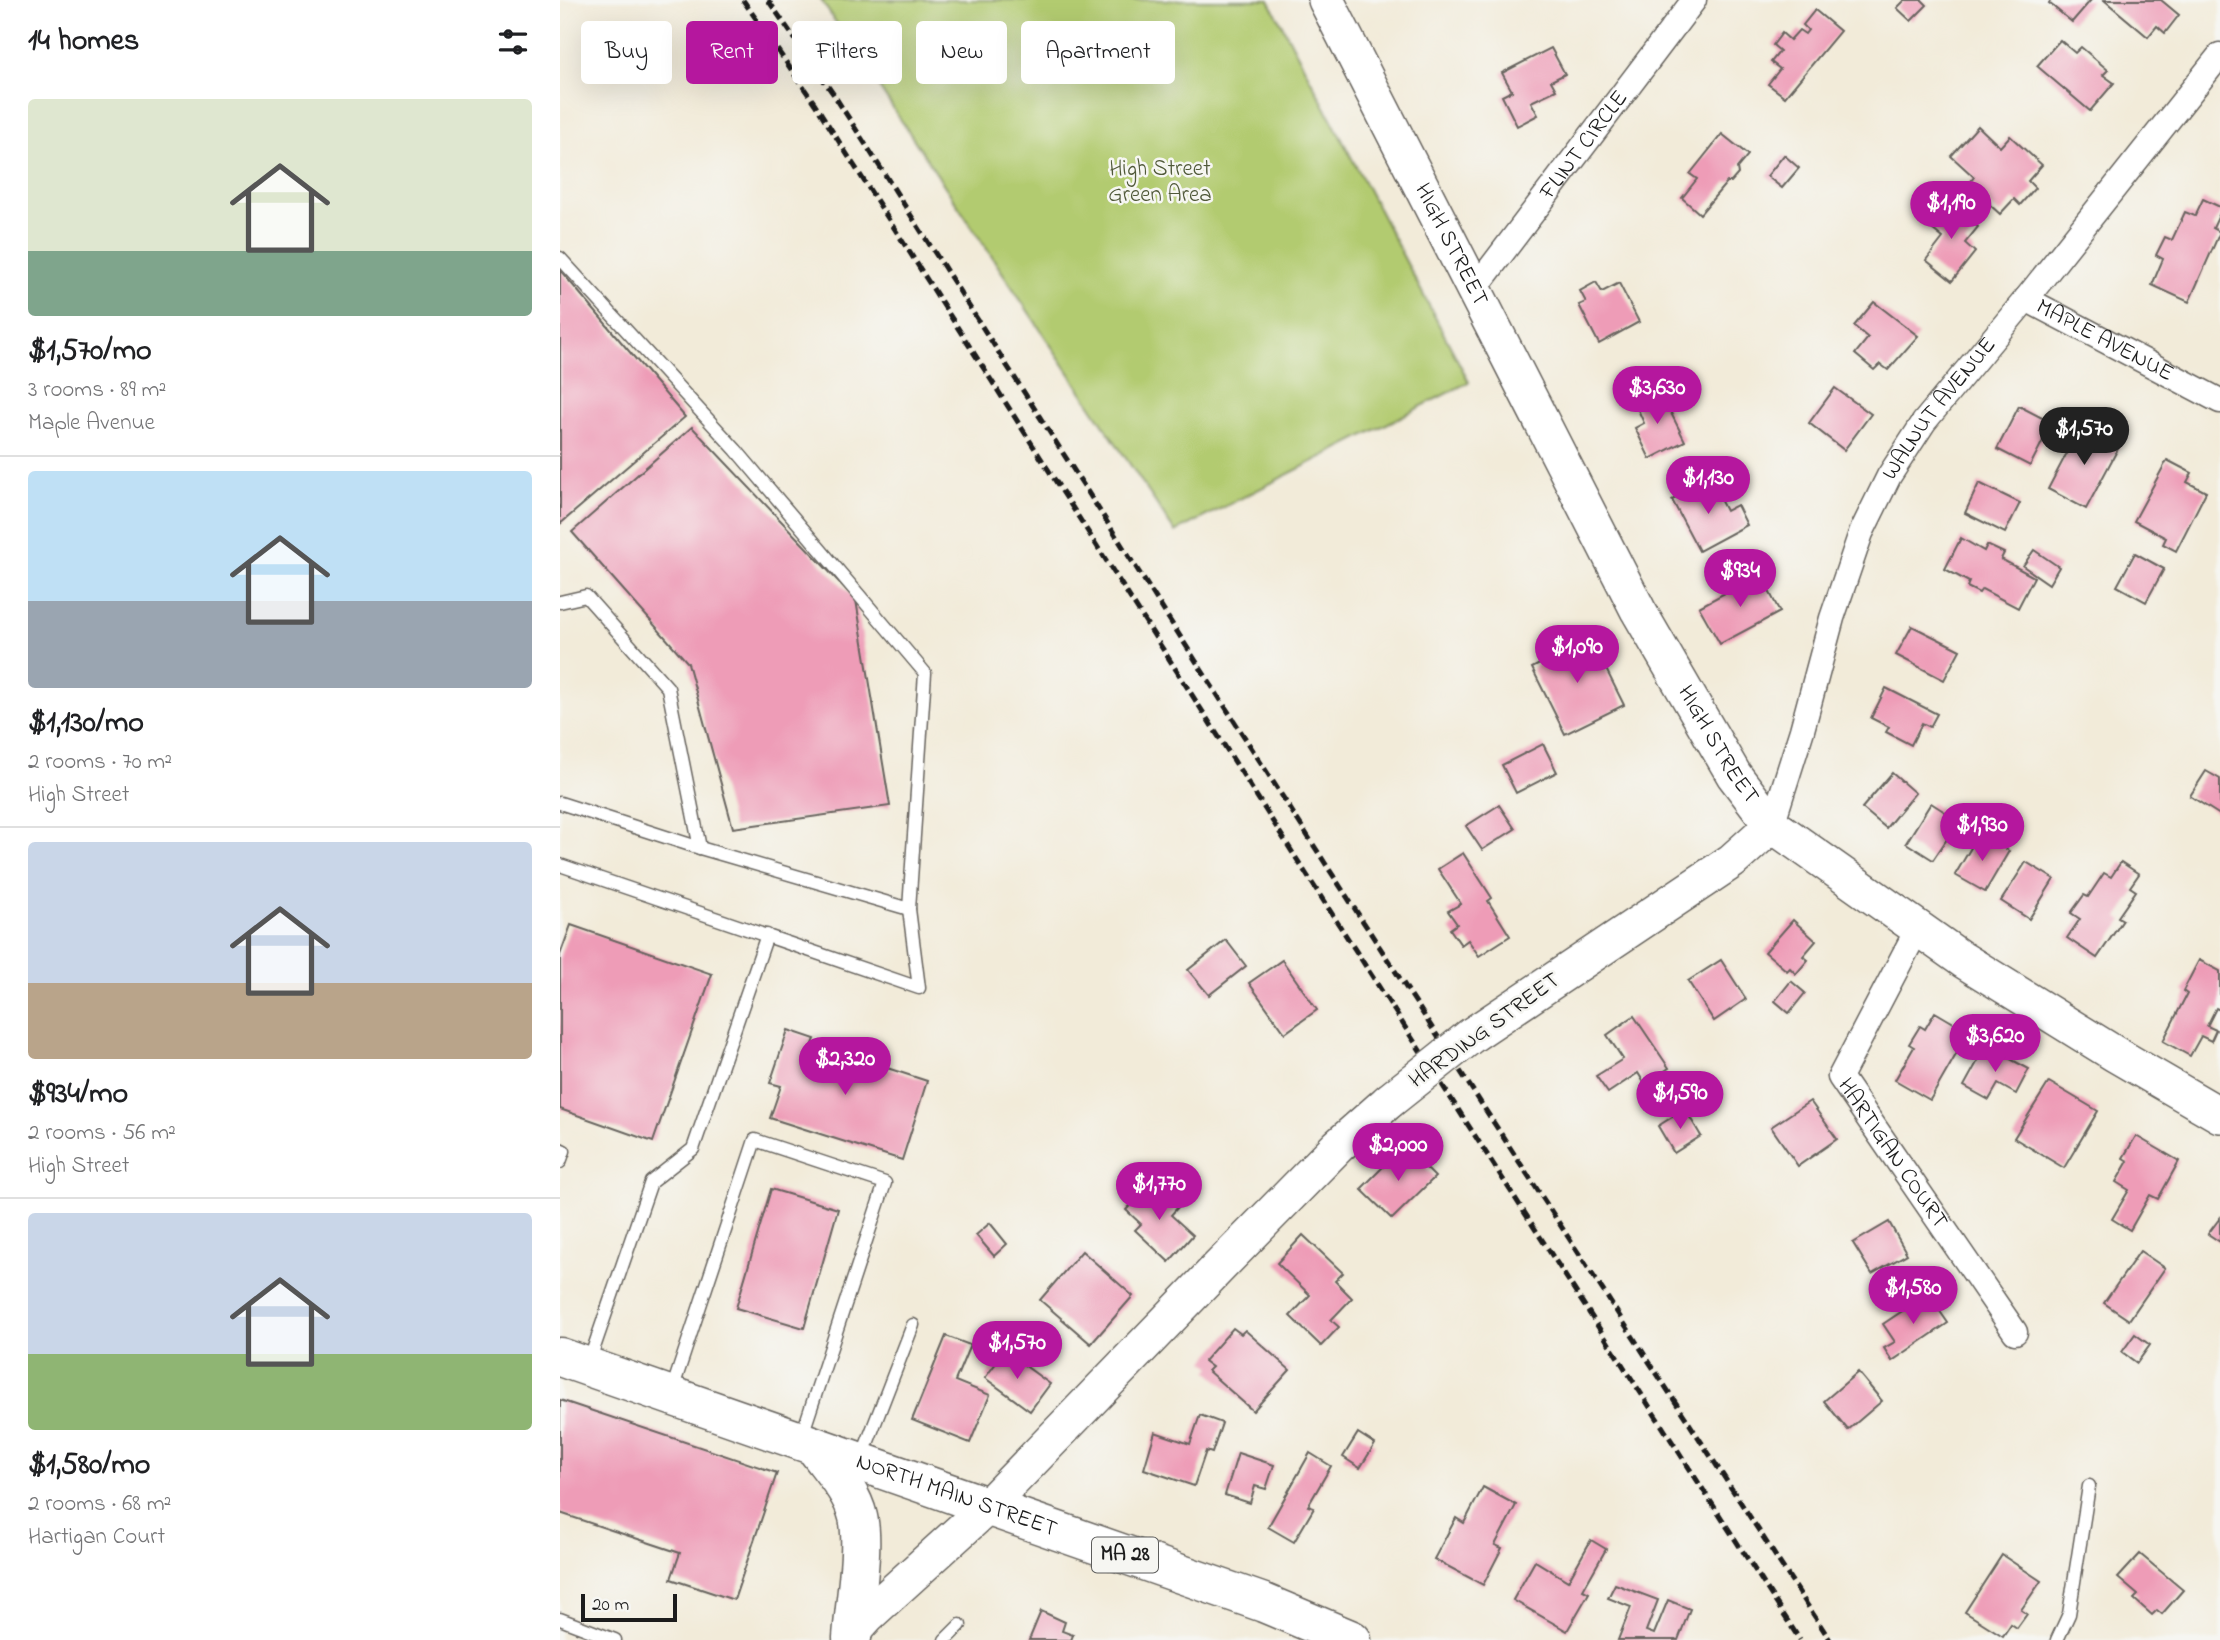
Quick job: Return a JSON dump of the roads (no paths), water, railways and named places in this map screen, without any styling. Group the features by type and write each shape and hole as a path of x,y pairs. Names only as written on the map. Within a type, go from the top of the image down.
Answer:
{"main road":[{"name":"HIGH STREET","path":"1326,0 1638,610 1734,775 1772,825 1963,960 2220,1115"},
{"name":"HARDING STREET","path":"851,1639 857,1627 987,1507 1338,1146 1389,1101 1472,1035 1732,860 1772,825"},
{"name":"NORTH MAIN STREET","path":"574,1362 1264,1603 1352,1640"},
{"path":"807,1445 849,1495 858,1516 861,1543 851,1639"}],"street":[{"name":"FLINT CIRCLE","path":"1474,290 1693,0"},
{"name":"WALNUT AVENUE","path":"1772,825 1802,730 1832,618 1861,533 1889,476 1924,422 2026,299 2220,55"},
{"name":"MAPLE AVENUE","path":"2026,299 2220,401"},
{"name":"HARTIGAN COURT","path":"1918,928 1840,1077 2015,1332"}],"lane":[{"path":"560,258 736,450 925,673 909,909 919,988 560,865"},
{"path":"560,602 586,596 668,688 700,848"},
{"path":"560,803 700,848 909,909"},
{"path":"574,1362 651,1182 693,1149 767,935"},
{"path":"670,1396 755,1140 885,1183 807,1445"},
{"path":"560,1149 564,1151 560,1162"},
{"path":"859,1463 913,1325"},
{"path":"2057,1640 2069,1614 2089,1486"},
{"path":"560,1619 615,1640"},
{"path":"945,1640 960,1625"}],"railway":[{"path":"743,0 815,104 1305,872 1800,1640"},
{"path":"768,0 834,95 1325,863 1830,1640"}],"park label":[{"name":"High Street Green Area","path":"1160,182"}]}
